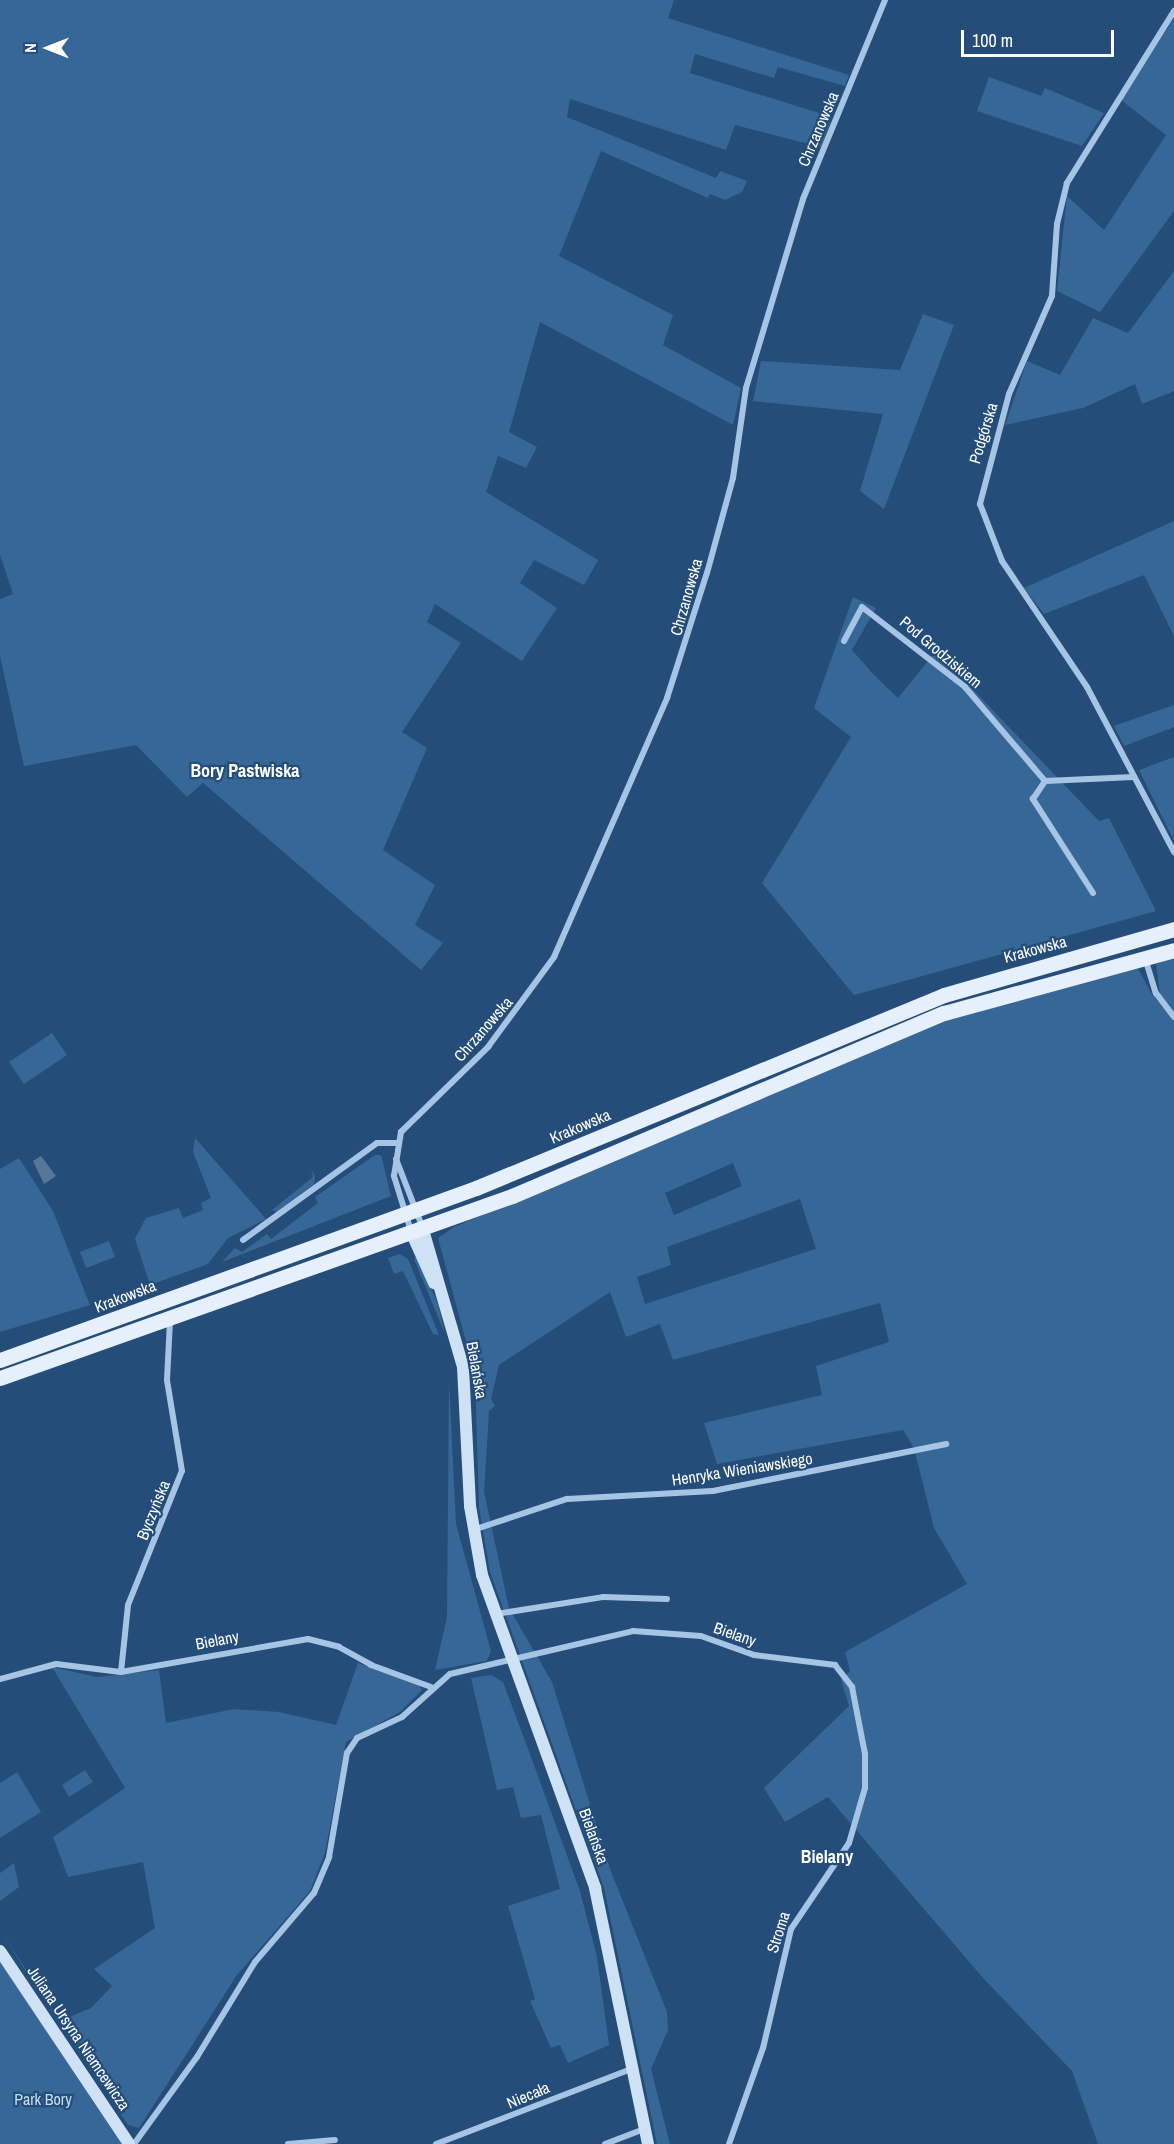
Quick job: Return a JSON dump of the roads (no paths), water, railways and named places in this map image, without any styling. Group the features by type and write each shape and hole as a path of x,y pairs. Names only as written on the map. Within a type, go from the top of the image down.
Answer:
{"main road":[{"name":"Krakowska","path":"0,1360 411,1212 935,999 1174,929"},
{"path":"0,1378 418,1232 944,1013 1174,950"}],"street":[{"name":"Chrzanowska","path":"411,1212 394,1176 397,1143 411,1118 459,1077 516,1014 554,957 628,790 693,625 733,478 746,388 803,199 885,0"},
{"name":"Podgórska","path":"1174,10 1067,183 1057,224 1052,296 1009,394 980,489 982,518 1002,561 1087,687 1174,852"},
{"name":"Pod Grodziskiem","path":"844,641 862,607 965,687 1046,781"},
{"path":"1093,893 1032,799 1046,781 1134,777"},
{"path":"1145,957 1156,993 1174,1017"},
{"path":"243,1240 369,1148 386,1141 397,1143"},
{"name":"Chrzanowska","path":"396,1159 411,1212"},
{"path":"411,1212 418,1232"},
{"path":"411,1212 418,1232"},
{"name":"Bielańska","path":"418,1232 463,1367 472,1530 494,1615 595,1888 629,2070 648,2144"},
{"name":"Byczyńska","path":"121,1672 128,1605 170,1512 182,1471 167,1380 170,1320"},
{"name":"Henryka Wieniawskiego","path":"472,1530 567,1499 713,1491 946,1444"},
{"path":"494,1615 603,1597 667,1599"},
{"name":"Bielany","path":"134,2144 197,2057 255,1962 314,1893 329,1857 351,1744 402,1717 431,1687 450,1674 511,1662 633,1631 701,1636 769,1658 821,1660 844,1672"},
{"name":"Bielany","path":"0,1678 56,1664 121,1672 308,1639 339,1647 370,1665 431,1687"},
{"name":"Stroma","path":"729,2144 763,2048 791,1929 849,1843 866,1788 866,1754 844,1672"},
{"name":"Juliana Ursyna Niemcewicza","path":"0,1951 129,2144"},
{"name":"Niecała","path":"436,2144 629,2070"},
{"path":"605,2144 644,2129"},
{"path":"288,2144 335,2140"}],"district":[{"name":"Bory Pastwiska","path":"245,771"},
{"name":"Bielany","path":"827,1857"}],"park label":[{"name":"Park Bory","path":"43,2099"}]}
